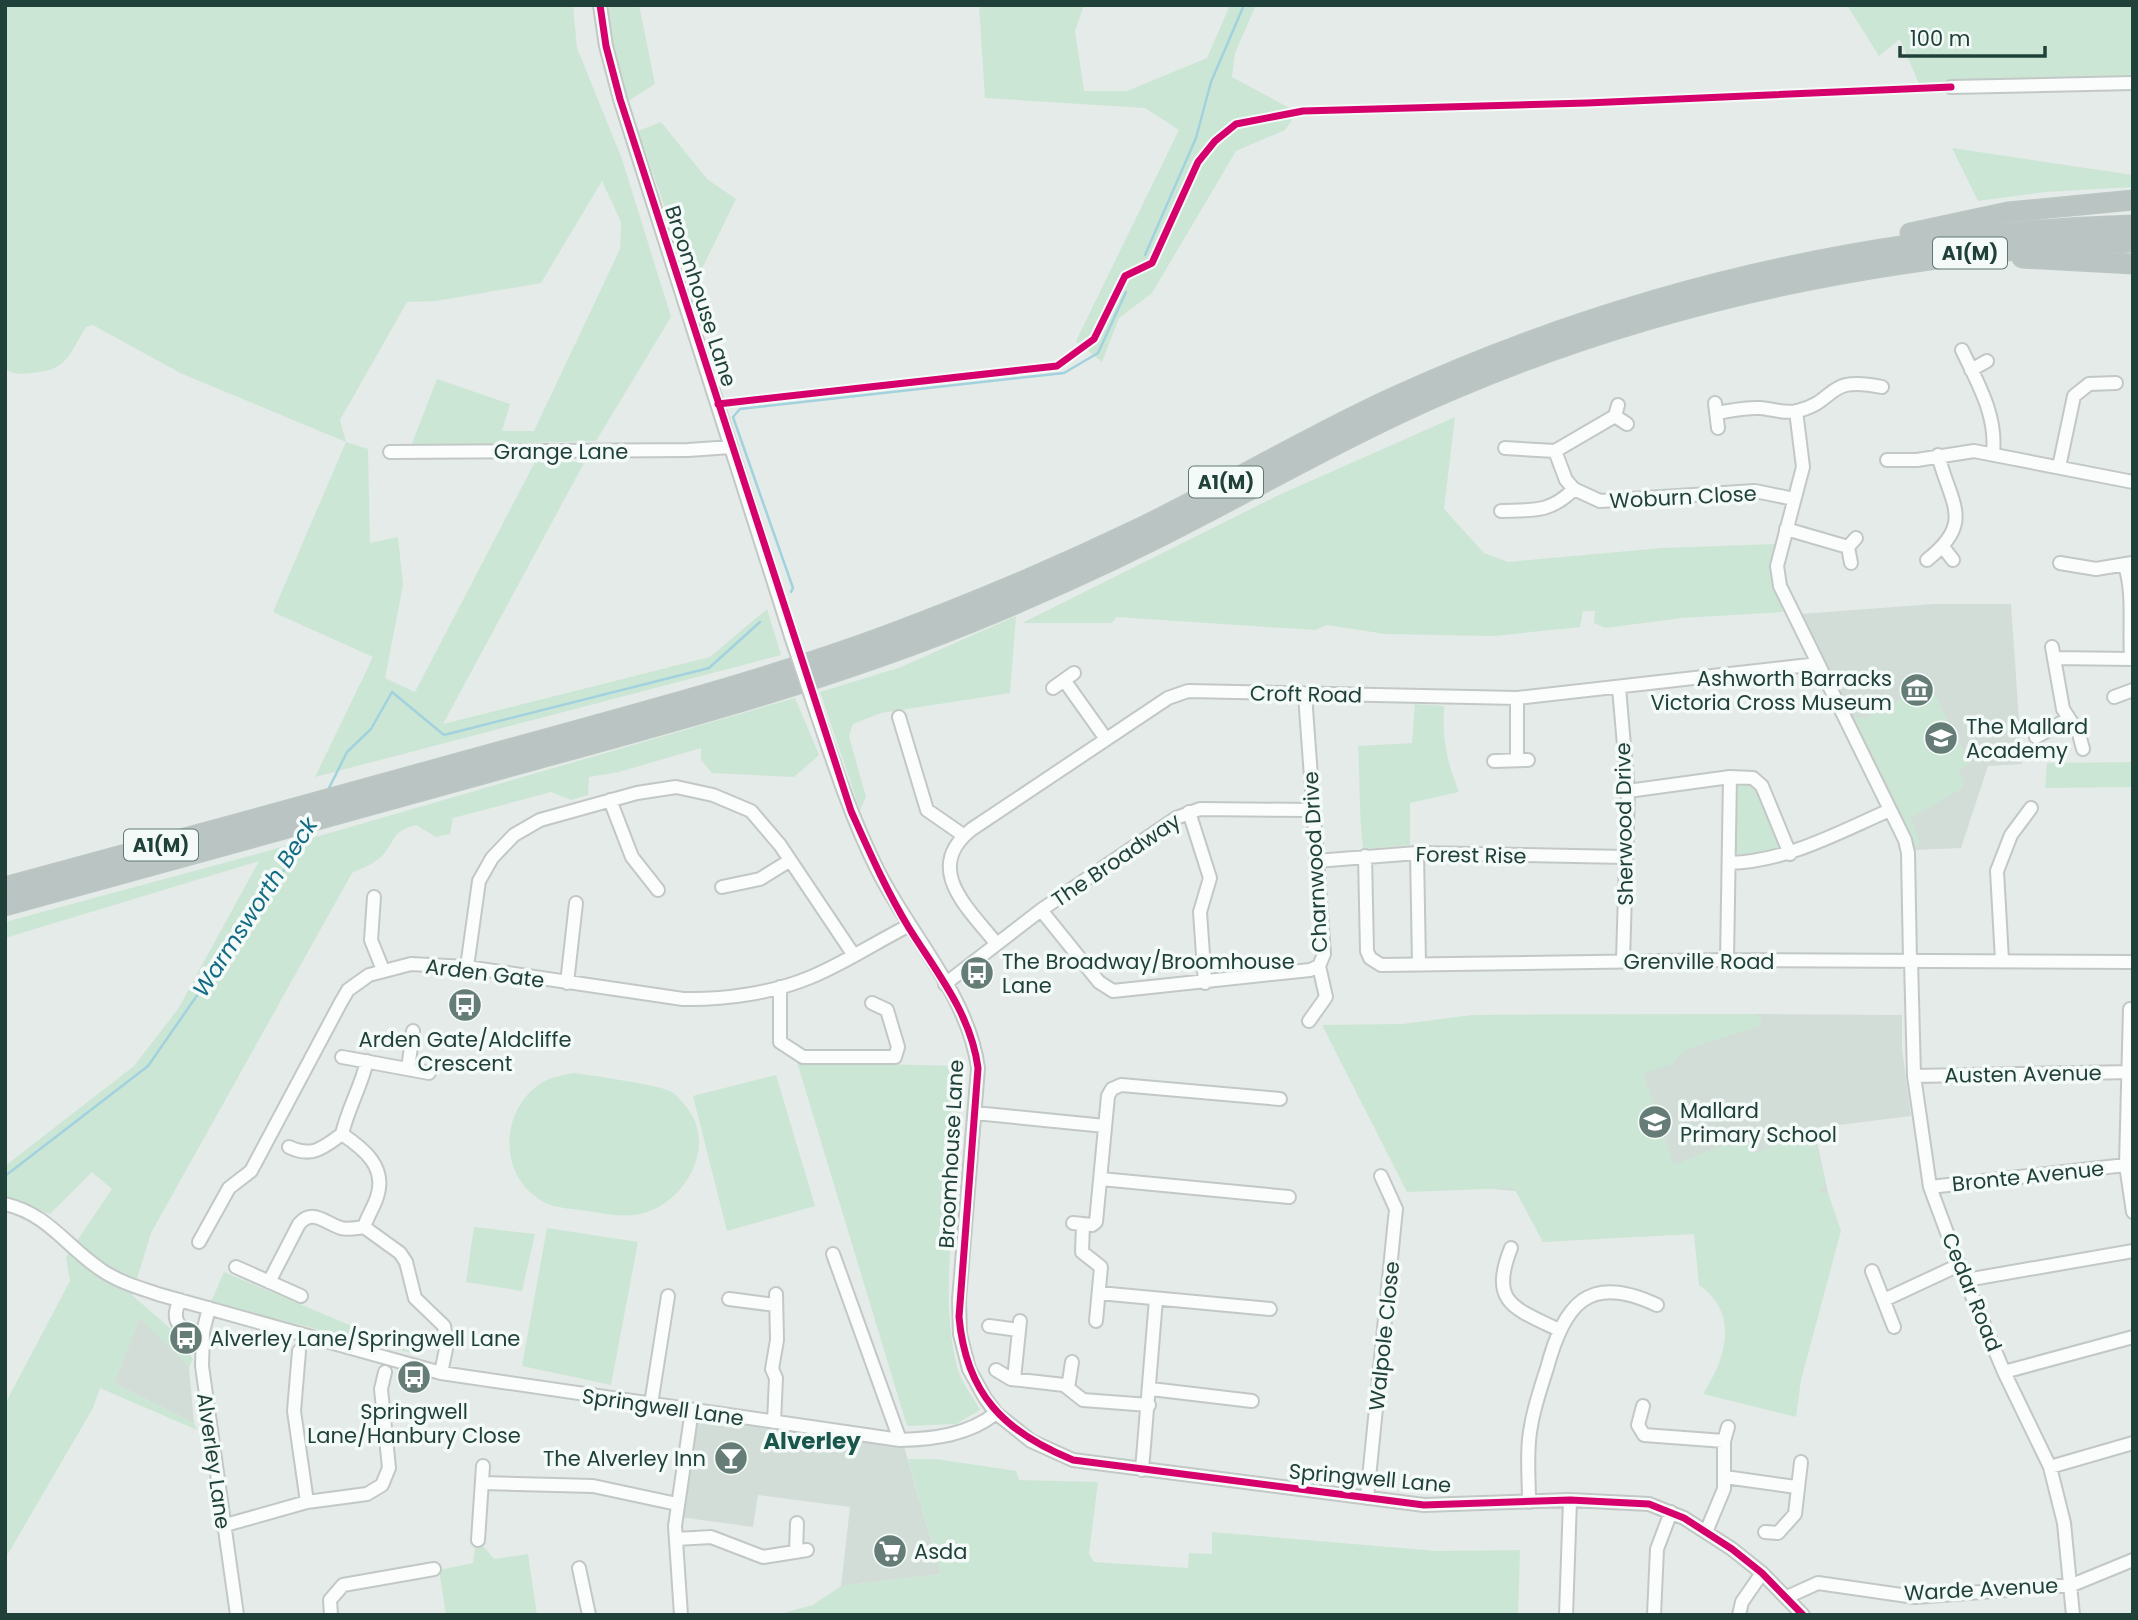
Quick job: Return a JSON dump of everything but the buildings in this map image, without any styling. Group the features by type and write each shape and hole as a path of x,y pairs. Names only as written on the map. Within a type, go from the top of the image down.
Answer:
{"highway":[{"path":"1799,263 1884,237 2008,212 2133,200"},
{"name":"A1(M)","path":"5,905 759,679 893,633 1068,561 1144,526 1346,420 1500,352 1663,297 1799,263 1899,245 1973,236 2133,225"},
{"name":"A1(M)","path":"5,887 702,713 900,649 1078,576 1201,516 1354,435 1464,385 1641,321 1715,300 1810,279 1990,251 2133,242"},
{"path":"1810,279 1989,259 2133,264"}],"street":[{"name":"Broomhouse Lane","path":"600,5 606,46 620,99 791,636 850,811 877,870 966,1022 976,1052 975,1113 959,1317 970,1369 996,1413"},
{"path":"1951,87 2133,83"},
{"path":"1962,350 1990,409 1993,453"},
{"path":"1971,369 1987,361"},
{"path":"1863,383 1866,369"},
{"path":"1718,428 1715,408 1796,411 1808,408 1843,384 1863,383 1882,387"},
{"path":"2059,467 2074,396 2089,384 2116,383"},
{"path":"1505,448 1555,451 1616,411 1627,424"},
{"name":"Cedar Road","path":"1796,411 1803,458 1777,566 1780,586 1891,810 1908,853 1914,1076 1930,1187 2004,1372 2050,1467 2064,1523 2073,1615"},
{"path":"1906,446 1906,460"},
{"name":"Grange Lane","path":"390,452 675,451 731,447"},
{"path":"1502,511 1553,507 1574,489 1561,471 1555,451"},
{"path":"1887,460 1906,460 1961,451 1993,453 2133,482"},
{"path":"1927,560 1943,547 1955,528 1956,512 1938,455"},
{"name":"Woburn Close","path":"1574,489 1600,501 1612,502 1755,491 1794,499"},
{"path":"1786,529 1852,542 1851,563"},
{"path":"1943,547 1954,560"},
{"path":"2060,563 2096,569 2129,564 2132,589 2128,611 2132,659 2053,653 2060,701 2079,734 2083,748"},
{"name":"Croft Road","path":"963,835 1168,698 1188,691 1517,698 1818,664"},
{"path":"1064,680 1106,739"},
{"name":"Sherwood Drive","path":"1619,688 1628,790 1623,961"},
{"path":"2113,697 2133,690"},
{"name":"Charnwood Drive","path":"1305,695 1324,954 1320,966 1326,997 1309,1021"},
{"path":"1494,761 1522,760 1517,698"},
{"path":"899,717 927,810 963,835 951,853 949,873 952,884 958,896 996,943"},
{"path":"2036,737 2068,719"},
{"path":"1628,790 1749,776 1758,781 1790,855"},
{"path":"1727,960 1730,777"},
{"path":"467,967 477,890 492,858 514,835 540,820 610,800 676,787 713,795 751,811 780,845 853,954"},
{"path":"610,800 632,857 658,890"},
{"path":"2001,960 1997,871 2002,852 2031,808"},
{"name":"The Broadway","path":"945,984 1041,910 1189,812 1312,810"},
{"path":"1729,863 1758,862 1790,855 1891,810"},
{"path":"1189,812 1210,878 1200,912 1205,983"},
{"path":"2021,822 2032,831"},
{"path":"1417,853 1419,964"},
{"name":"Forest Rise","path":"1316,861 1417,853 1626,857"},
{"name":"Grenville Road","path":"1365,856 1370,958 1381,965 1727,960 2133,962"},
{"path":"722,887 760,878 789,861"},
{"path":"374,897 371,945 383,970"},
{"path":"567,983 576,903"},
{"path":"1041,910 1105,988 1121,992 1320,966"},
{"name":"Arden Gate","path":"199,1242 229,1188 251,1171 348,990 359,981 383,970 411,964 467,967 697,999 780,987 810,978 908,926"},
{"path":"780,987 780,1042 803,1057 895,1057 898,1047 887,1010 872,1003"},
{"path":"2130,1009 2131,1072 2126,1165 2133,1212"},
{"path":"408,1069 413,1031"},
{"path":"342,1057 429,1073"},
{"path":"289,1147 302,1153 314,1153 342,1134 348,1112 362,1084 367,1062"},
{"name":"Austen Avenue","path":"1914,1076 2131,1072"},
{"path":"1096,1321 1101,1267 1082,1252 1078,1224 1092,1225 1096,1222 1108,1096 1112,1089 1121,1085 1279,1099"},
{"path":"975,1113 1105,1126"},
{"path":"342,1134 369,1154 379,1176 379,1194 365,1227"},
{"name":"Bronte Avenue","path":"1930,1187 2126,1165"},
{"name":"Walpole Close","path":"1367,1498 1396,1209 1381,1176"},
{"path":"1101,1179 1289,1196"},
{"name":"Springwell Lane","path":"5,1204 44,1220 111,1276 180,1300 440,1373 900,1440 950,1435 984,1423 996,1413 1031,1441 1073,1460 1424,1505 1570,1500 1635,1502 1671,1512 1706,1532 1762,1573 1803,1615"},
{"path":"269,1282 299,1224 306,1218 315,1216 343,1229 365,1227 399,1251 406,1262 415,1298 444,1326 447,1344 440,1373"},
{"path":"1511,1248 1502,1271 1505,1297 1515,1308 1559,1330"},
{"path":"1966,1280 2133,1251"},
{"path":"832,1254 900,1440"},
{"path":"1884,1300 1959,1265"},
{"path":"236,1267 301,1296"},
{"path":"1872,1271 1894,1327"},
{"path":"1099,1293 1270,1309"},
{"path":"1529,1502 1531,1425 1559,1330 1567,1313 1599,1293 1632,1294 1657,1305"},
{"path":"651,1404 668,1296"},
{"path":"729,1298 776,1300 776,1340 772,1368 776,1378 774,1422"},
{"path":"1142,1470 1151,1389 1156,1299"},
{"path":"180,1300 175,1316 178,1325 188,1332 203,1332"},
{"name":"Alverley Lane","path":"209,1308 203,1332 201,1366 236,1615"},
{"path":"989,1326 1020,1325 1014,1379"},
{"path":"2004,1372 2133,1337"},
{"path":"299,1351 294,1411 307,1502"},
{"path":"1068,1388 1072,1362"},
{"path":"996,1370 1014,1379 1068,1388 1083,1401 1149,1405"},
{"path":"222,1526 307,1502 367,1494 382,1485 390,1468 381,1389 384,1372"},
{"path":"1151,1389 1252,1401"},
{"path":"1643,1406 1638,1425 1644,1435 1724,1441"},
{"path":"681,1615 676,1539 677,1504 692,1410"},
{"path":"1706,1532 1720,1500 1725,1477 1724,1441 1728,1427"},
{"path":"2050,1467 2133,1443"},
{"path":"1765,1532 1778,1533 1795,1514 1796,1487 1801,1462"},
{"path":"478,1540 483,1466"},
{"path":"1725,1477 1796,1487"},
{"path":"482,1483 593,1486 677,1504"},
{"path":"1566,1615 1570,1500"},
{"path":"1654,1615 1657,1549 1671,1512"},
{"path":"676,1539 711,1537 763,1557 801,1551 797,1523"},
{"name":"Warde Avenue","path":"1787,1597 1818,1583 1915,1597 2072,1585 2133,1560"},
{"path":"579,1568 589,1615"},
{"path":"331,1615 330,1600 343,1585 434,1569"},
{"path":"1739,1615 1742,1602 1762,1573"}],"shaded area":[{"name":"The Mallard Academy","path":"1934,604 2011,604 2022,764 1988,766 1961,848 1914,850 1909,832 1850,712 1852,702 1843,699 1801,614"},
{"name":"Mallard Primary School","path":"1472,1015 1902,1015 1902,1049 1911,1116 1814,1128 1828,1193 1715,1194 1597,1238 1543,1242 1517,1191 1478,1188"},
{"path":"140,1317 189,1367 194,1423 114,1383"},
{"path":"686,1414 903,1443 941,1574 841,1586 850,1507 758,1495 753,1527 672,1516"}],"green space":[{"path":"5,5 573,5 577,48 622,159 671,317 596,441 411,446 437,379 510,404 502,431 534,431 620,249 621,222 602,181 541,283 436,301 407,302 340,420 346,442 180,373 93,325 86,327 66,360 53,369 18,374 9,371 5,369"},
{"path":"604,5 639,5 655,84 625,103"},
{"path":"979,5 1084,5 1075,31 1084,91 1127,91 1207,58 1230,5 1256,5 1235,53 1232,77 1297,112 1285,130 1236,151 1152,293 1119,318 1102,362 1076,341 1179,130 1145,108 985,98"},
{"path":"1847,5 2133,5 2133,78 1919,84 1900,39 1879,56"},
{"path":"661,122 707,179 736,199 693,287 638,131"},
{"path":"1952,148 2133,175 2133,187 2045,192 1978,201"},
{"path":"1455,417 1444,509 1484,553 1508,562 1662,548 1775,544 1772,581 1783,612 1682,618 1605,628 1594,623 1595,611 1583,611 1580,627 1494,636 1385,634 1327,625 1315,630 1116,617 1112,623 1022,623 1279,495"},
{"path":"346,442 368,449 370,543 398,537 403,585 385,678 415,692 537,458 584,463 443,724 710,657 767,609 781,655 315,777 373,657 273,612"},
{"path":"1016,616 1010,693 881,713 853,724 849,736 866,797 860,810 820,692 901,667"},
{"path":"1923,688 1929,699 1935,695 1970,763 1958,770 1965,782 1961,789 1911,818 1920,845 1914,847 1907,825 1854,717 1865,719"},
{"path":"795,698 819,755 794,777 712,773 701,760 701,748 619,772 589,777 588,795 571,800 551,792 453,818 450,834 436,837 416,825 398,833 380,858 352,873 151,1233 132,1295 171,1329 193,1359 189,1367 140,1318 114,1383 194,1423 197,1430 100,1388 93,1408 5,1559 5,1404 70,1281 66,1257 112,1189 92,1172 50,1214 5,1198 5,1166 134,1066 178,1009 259,861 5,938 5,922 264,852"},
{"path":"1415,704 1444,706 1446,750 1459,792 1410,803 1410,845 1363,849 1358,746 1412,743"},
{"path":"2133,762 2133,787 2045,788 2047,763"},
{"path":"1741,781 1754,782 1781,842 1778,851 1742,859 1733,848 1736,786"},
{"name":"Mallard Primary School","path":"1754,1014 1760,1017 1762,1025 1685,1050 1672,1064 1645,1073 1644,1076 1674,1165 1728,1143 1750,1142 1754,1154 1772,1147 1772,1141 1798,1132 1808,1139 1814,1138 1826,1183 1819,1193 1828,1193 1841,1231 1801,1380 1796,1417 1703,1394 1718,1366 1725,1337 1720,1309 1699,1285 1694,1234 1543,1242 1514,1188 1407,1192 1322,1025 1402,1024 1472,1015"},
{"path":"797,1062 957,1066 960,1104 950,1254 951,1329 959,1373 980,1410 956,1424 907,1426"},
{"path":"573,1073 664,1089 673,1093 683,1103 698,1130 699,1144 691,1173 673,1197 644,1213 620,1215 553,1206 527,1189 517,1175 511,1159 512,1124 518,1108 529,1094 546,1080"},
{"path":"776,1075 815,1206 727,1231 693,1096"},
{"path":"474,1227 535,1234 522,1291 466,1282"},
{"path":"547,1228 638,1242 611,1385 522,1366"},
{"path":"224,1272 423,1356 211,1302"},
{"path":"908,1459 936,1459 1016,1471 1019,1480 1098,1482 1089,1554 1094,1562 1188,1568 1189,1553 1212,1554 1212,1532 1437,1551 1520,1550 1518,1615 776,1615 813,1605 841,1586 941,1574"},
{"path":"475,1546 483,1546 494,1559 528,1554 537,1615 446,1615 439,1570 473,1563"}],"waterway":[{"name":"Warmsworth Beck","path":"1145,255 1196,138 1211,82 1244,5"},
{"name":"Warmsworth Beck","path":"791,592 793,588 733,417 740,409 1064,373 1098,353 1126,292"},
{"name":"Warmsworth Beck","path":"327,792 347,752 371,729 392,692 444,735 709,668 760,622"},
{"name":"Warmsworth Beck","path":"5,1176 148,1066 300,847 309,829"}],"cycle path":[{"path":"600,5 606,46 620,99 851,811 893,899 960,1012 974,1048 978,1068 959,1317 970,1368 993,1407 1027,1437 1073,1460 1424,1505 1570,1500 1649,1504 1684,1518 1732,1549 1762,1573 1803,1615"},
{"path":"718,404 1057,366 1094,339 1125,276 1152,263 1198,162 1215,141 1236,124 1303,111 1587,103 1951,87"}],"place":[{"name":"Ashworth Barracks Victoria Cross Museum","path":"1917,690"},
{"name":"The Mallard Academy","path":"1941,738"},
{"name":"The Broadway/Broomhouse Lane","path":"977,973"},
{"name":"Arden Gate/Aldcliffe Crescent","path":"465,1005"},
{"name":"Mallard Primary School","path":"1655,1122"},
{"name":"Alverley Lane/Springwell Lane","path":"186,1338"},
{"name":"Springwell Lane/Hanbury Close","path":"414,1377"},
{"name":"The Alverley Inn","path":"731,1458"},
{"name":"Asda","path":"890,1551"}],"district":[{"name":"Alverley","path":"812,1441"}]}
